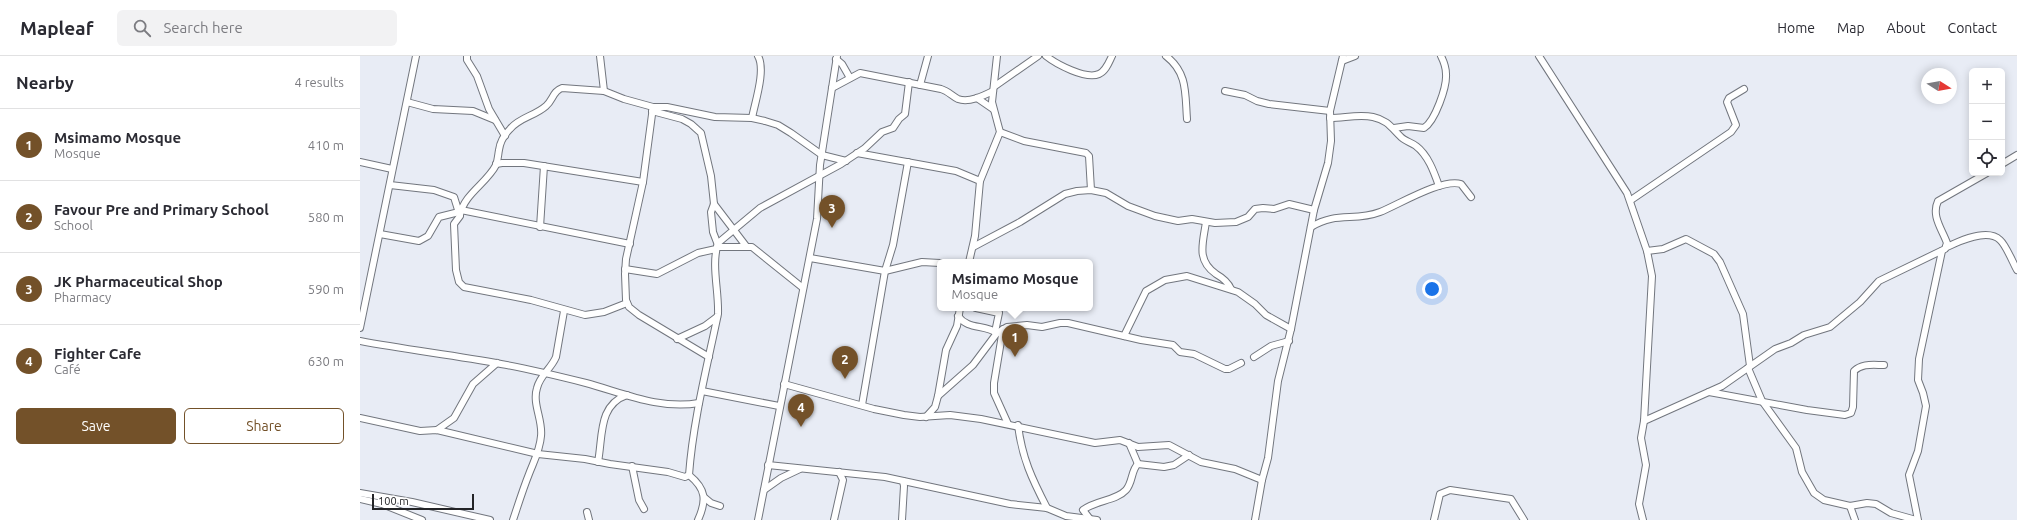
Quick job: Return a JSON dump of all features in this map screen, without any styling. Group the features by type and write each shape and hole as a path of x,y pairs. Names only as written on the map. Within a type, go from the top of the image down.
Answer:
{"street":[{"path":"360,328 416,56"},
{"path":"467,56 467,60 477,76 494,120 504,136"},
{"path":"600,56 604,91"},
{"path":"752,118 760,76 761,62 758,56"},
{"path":"920,85 928,56"},
{"path":"969,259 973,247 980,181 1000,132 993,109 997,56"},
{"path":"832,88 860,73 948,91 957,98 977,98 994,88 1038,56"},
{"path":"1046,56 1068,68 1093,75 1103,72 1112,56"},
{"path":"1166,56 1180,69 1183,78 1187,119"},
{"path":"1255,520 1262,480 1268,458 1278,380 1291,329 1314,210 1330,149 1330,111 1343,59 1355,56"},
{"path":"1394,128 1408,126 1424,128 1431,121 1446,81 1446,74 1441,56"},
{"path":"1541,57 1601,155 1618,177 1631,200 1648,251 1652,276 1644,421 1641,438 1646,465 1639,504 1643,520"},
{"path":"837,58 850,78"},
{"path":"758,520 779,406 817,219 822,155 837,58"},
{"path":"717,247 720,242 735,231 760,208 846,161 872,143 885,130 893,128 899,119 905,114 909,82"},
{"path":"627,303 604,312 585,315 564,311 531,300 483,292 460,285 456,270 454,224 477,187 496,164 504,136 520,120 540,111 548,104 558,89 565,88 604,91 682,119 691,124 701,133 711,176 714,204 711,212 713,232 717,247 719,301 699,403 697,424 691,448 689,475 695,481 704,498 711,503 720,506"},
{"path":"1631,200 1731,132 1736,125 1727,102 1728,98 1744,89"},
{"path":"1225,91 1246,95 1257,101 1269,104 1330,111"},
{"path":"977,98 993,109"},
{"path":"407,102 433,109 473,110 494,120"},
{"path":"652,109 667,107 715,117 752,118 778,125 822,155 846,161"},
{"path":"652,109 643,182 626,269 625,289 627,303 629,307 639,315 709,357"},
{"path":"1330,118 1351,118 1363,116 1372,117 1389,123 1402,138 1421,151 1434,172 1439,186"},
{"path":"1000,132 1024,141 1086,154 1089,156 1091,190"},
{"path":"857,153 956,171 980,181"},
{"path":"2005,162 2017,155"},
{"path":"360,162 392,169"},
{"path":"496,164 502,162 524,163 643,182"},
{"path":"862,405 885,271 893,245 908,162"},
{"path":"540,227 544,166"},
{"path":"1648,251 1663,249 1686,239 1714,254 1720,262 1743,314 1749,367 1762,401 1796,448 1802,472 1814,493 1824,500 1850,506 1874,504 1891,513 1917,520 1909,475 1918,451 1926,406 1917,375 1919,358 1944,249 1944,234 1936,216 1935,208 1938,201 1982,176"},
{"path":"1311,227 1329,218 1371,215 1439,186 1452,183 1461,184 1471,197"},
{"path":"390,186 434,190 454,197 460,213"},
{"path":"973,247 1020,222 1065,194 1091,190 1106,193 1128,206 1167,220 1192,219 1206,222 1241,221 1255,209 1274,209 1289,204 1314,210"},
{"path":"714,204 746,246"},
{"path":"380,234 420,241 428,236 439,217 460,213 630,244"},
{"path":"1206,222 1203,259 1208,268 1227,282 1231,289"},
{"path":"1644,421 1722,386 1775,349 1791,343 1804,335 1830,327 1860,302 1879,281 1944,249 1975,236 1995,237 2002,241 2017,270"},
{"path":"626,269 657,274 698,253 717,247 746,246 757,250 803,288"},
{"path":"810,258 885,271 922,262 937,263"},
{"path":"1124,336 1143,296 1151,287 1165,280 1187,276 1231,289 1243,295 1266,315 1291,329"},
{"path":"513,520 529,472 538,454 541,430 535,398 539,382 553,364 556,357 564,311"},
{"path":"926,417 935,407 946,350 957,326 959,311"},
{"path":"990,311 999,313 994,393 1008,424"},
{"path":"958,316 968,325 998,331"},
{"path":"678,339 705,326 717,317"},
{"path":"938,396 973,365 998,331 1014,325 1042,327 1068,323 1160,344 1173,345 1180,352 1194,354 1225,369 1229,369 1241,363"},
{"path":"360,341 410,351 456,356 497,363 545,373 627,395 674,405 699,403"},
{"path":"1254,357 1267,348 1288,341"},
{"path":"437,430 454,418 473,384 497,363"},
{"path":"1709,392 1807,410 1845,415 1851,413 1853,407 1854,371 1858,367 1866,365 1884,365"},
{"path":"784,384 904,415 926,417 950,415 1018,425 1089,442 1120,440 1138,447 1169,445 1201,462 1235,469 1262,480"},
{"path":"702,391 779,406"},
{"path":"598,462 608,408 615,400 627,395"},
{"path":"360,418 420,432 437,430 538,454 632,466 668,472 685,477 689,475"},
{"path":"1018,425 1021,449 1025,464 1047,508"},
{"path":"1090,519 1083,510 1090,504 1114,497 1126,490 1138,464 1129,444"},
{"path":"1138,464 1164,467 1174,465 1189,455"},
{"path":"768,465 885,477 1010,504 1047,508 1065,518 1097,520"},
{"path":"632,466 639,500 644,509"},
{"path":"764,490 781,478 800,469"},
{"path":"834,520 843,480 839,472"},
{"path":"902,520 903,481"},
{"path":"1434,520 1440,494 1450,490 1511,499 1524,520"},
{"path":"360,493 412,502 490,520"},
{"path":"698,520 704,498"},
{"path":"360,499 382,504 422,520"},
{"path":"1850,506 1855,520"},
{"path":"587,512 589,520"}],"place":[{"name":"JK Pharmaceutical Shop","path":"832,228"},
{"name":"Msimamo Mosque","path":"1015,357"},
{"name":"Favour Pre and Primary School","path":"845,379"},
{"name":"Fighter Cafe","path":"801,427"}]}
